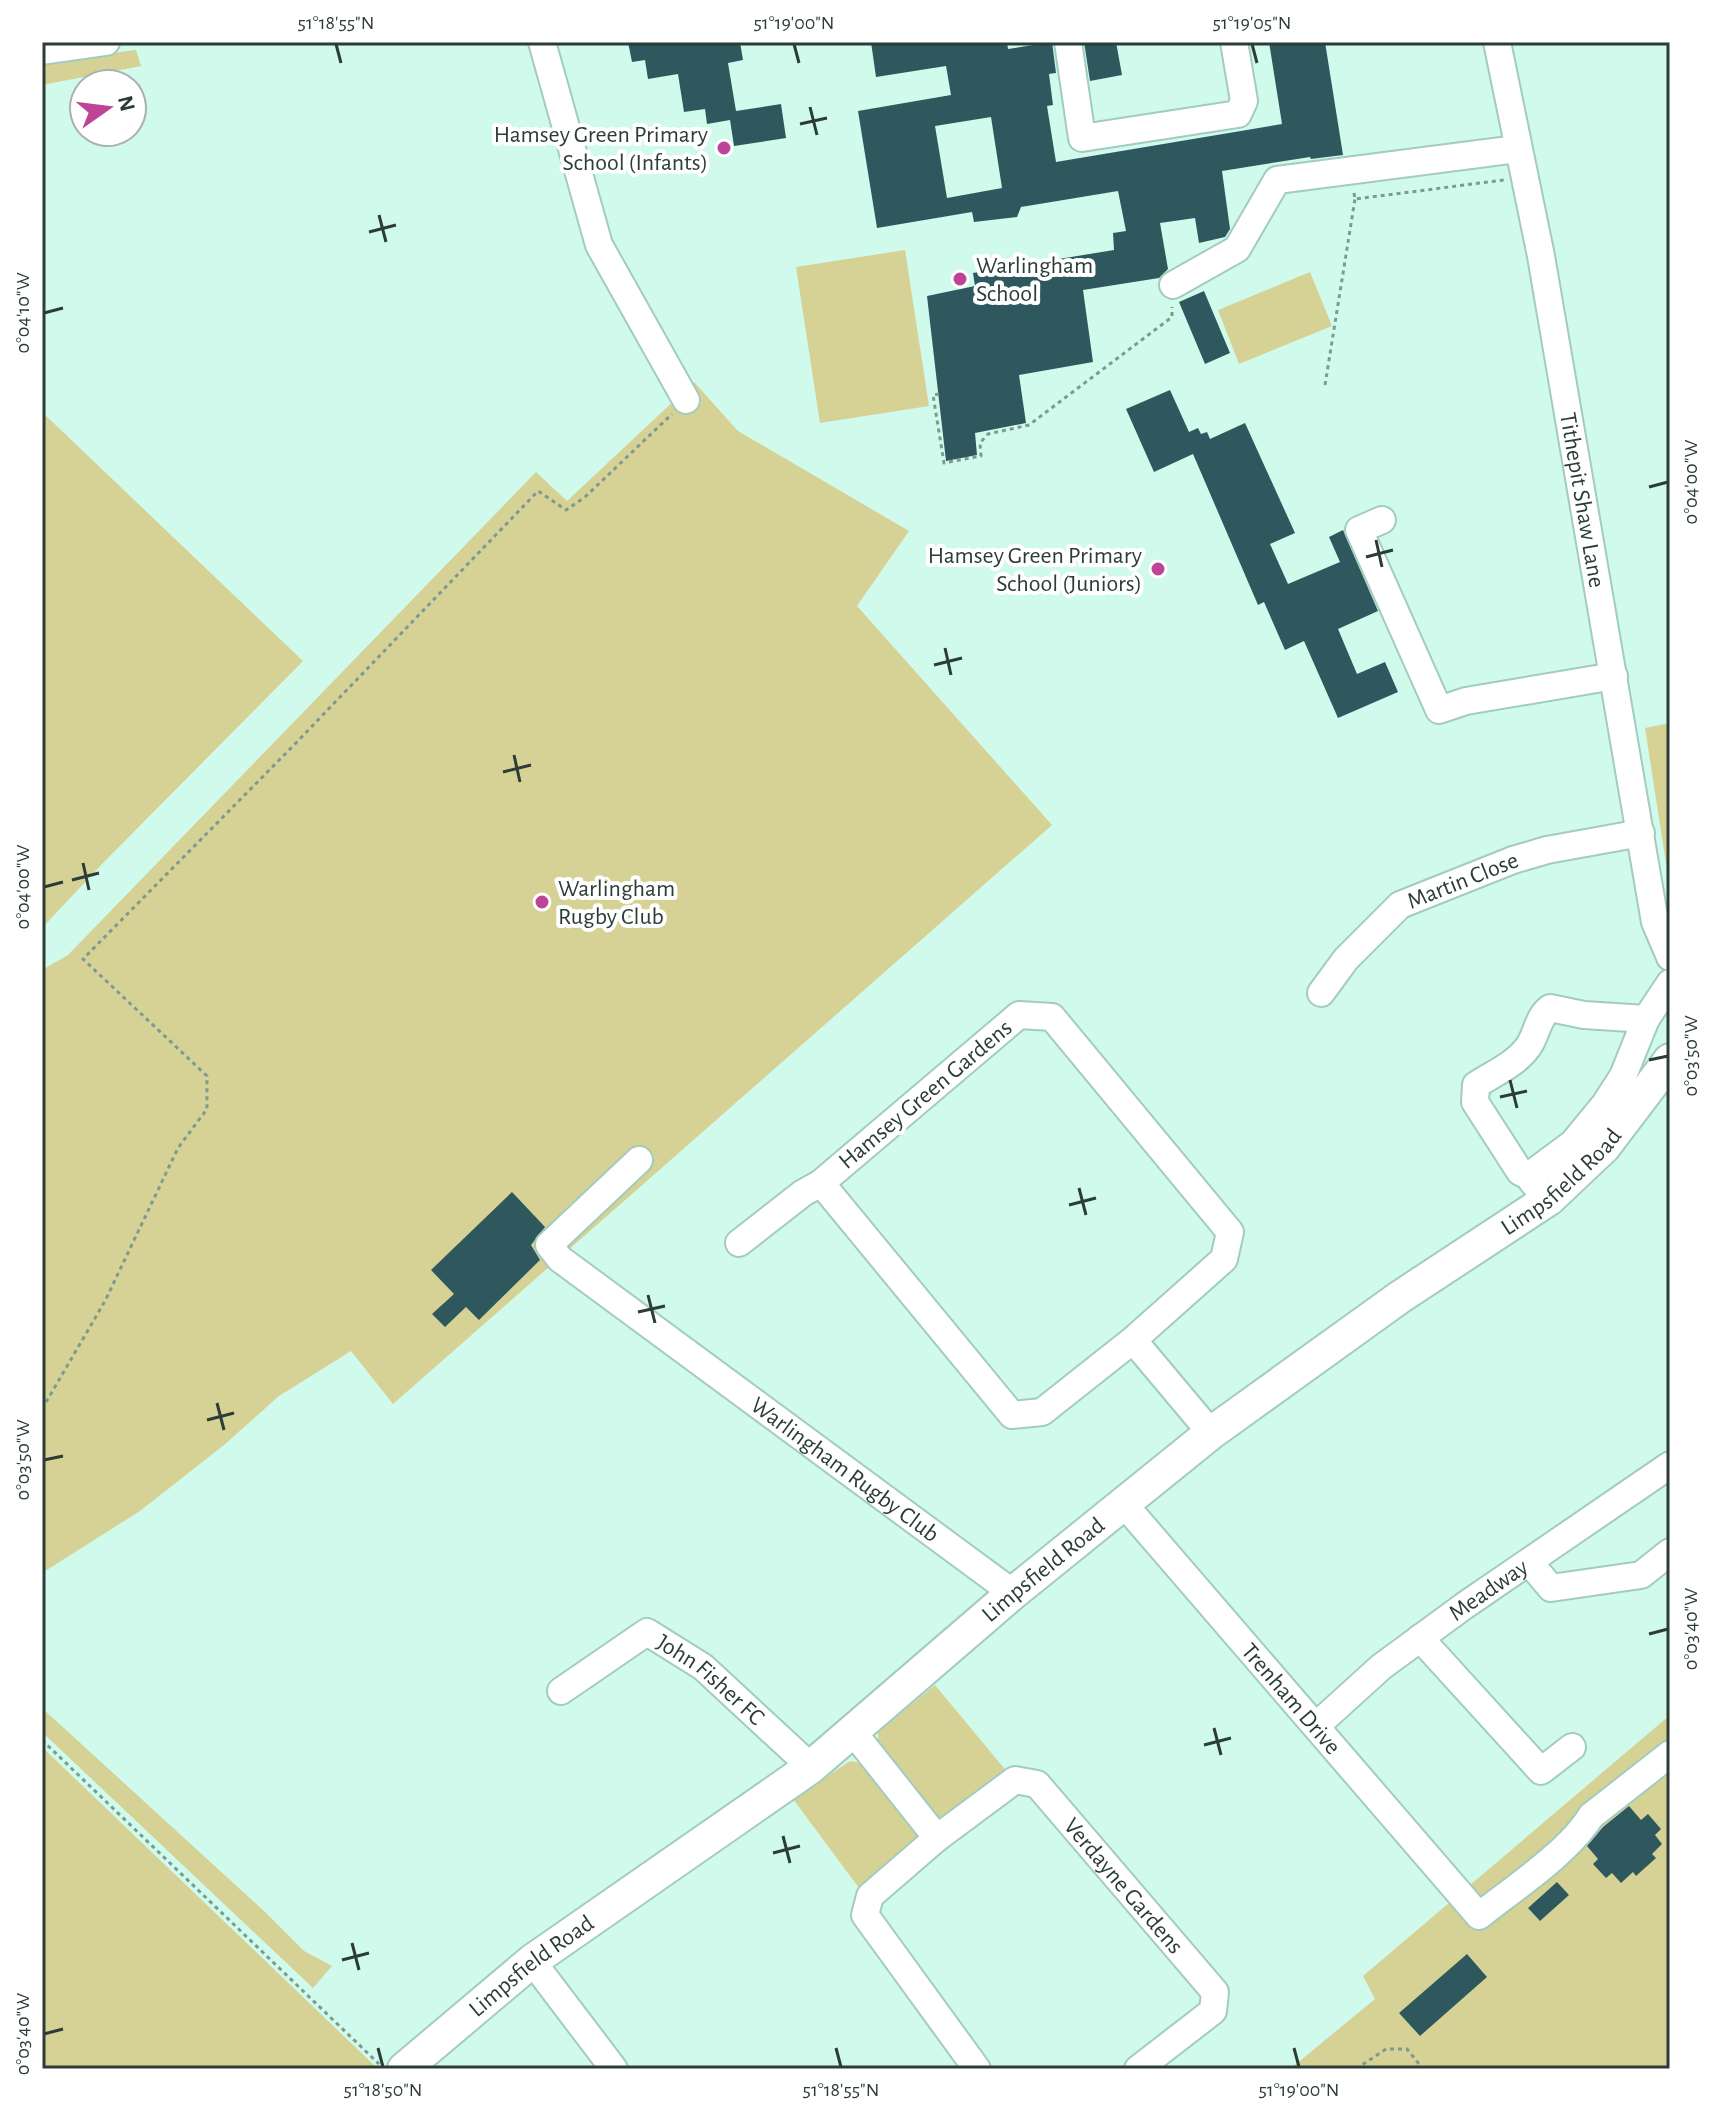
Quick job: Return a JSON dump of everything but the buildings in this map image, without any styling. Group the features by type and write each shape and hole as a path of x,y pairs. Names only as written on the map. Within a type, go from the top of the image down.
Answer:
{"main road":[{"name":"Limpsfield Road","path":"404,2069 532,1961 811,1767 1013,1593 1211,1433 1400,1297 1539,1188 1604,1147 1670,1060"}],"street":[{"path":"42,51 106,42"},
{"path":"542,42 599,245 686,400"},
{"path":"1068,42 1082,138 1238,114 1244,101 1234,42"},
{"name":"Tithepit Shaw Lane","path":"1497,42 1541,256 1655,922 1670,957"},
{"path":"1173,285 1237,249 1277,180 1517,149"},
{"path":"1382,520 1359,530 1439,710 1466,701 1614,676"},
{"name":"Martin Close","path":"1321,993 1346,959 1400,905 1513,860 1547,850 1641,833"},
{"path":"1646,1019 1584,1015 1550,1008 1543,1013 1527,1049 1509,1065 1476,1085 1475,1102 1520,1172 1539,1188 1623,1076 1646,1019 1670,983"},
{"name":"Hamsey Green Gardens","path":"1019,1015 1052,1017 1230,1232 1224,1259 1133,1340 1042,1412 1012,1415 821,1183 1019,1015"},
{"name":"Warlingham Rugby Club","path":"639,1160 549,1245 560,1259 1013,1593"},
{"path":"739,1243 803,1193 821,1183"},
{"path":"1133,1340 1211,1433"},
{"name":"Meadway","path":"1316,1726 1381,1667 1420,1638 1670,1465"},
{"name":"Trenham Drive","path":"1123,1503 1479,1916 1572,1840 1591,1816 1670,1754"},
{"path":"1529,1562 1551,1588 1641,1575 1670,1552"},
{"name":"John Fisher FC","path":"561,1691 647,1632 703,1667 811,1767"},
{"path":"1420,1638 1541,1771 1572,1747"},
{"path":"853,1732 937,1838"},
{"name":"Verdayne Gardens","path":"977,2069 865,1915 870,1896 937,1838 1015,1780 1037,1784 1215,1992 1213,2011 1138,2069"},
{"path":"532,1961 614,2069"}],"path":[{"path":"1325,385 1355,199 1353,170"},
{"path":"1355,199 1523,177"},
{"path":"939,394 933,395 944,463 981,456 980,443 988,434 1029,425 1172,317 1173,285"},
{"path":"42,1409 105,1301 178,1148 207,1109 207,1076 83,959 538,491 566,510 585,497 686,400"},
{"path":"42,1740 385,2069"},
{"path":"1356,2069 1386,2049 1407,2049 1423,2069"}],"shaded area":[{"path":"136,50 141,66 68,68 68,80 42,85 42,62"},
{"path":"905,250 929,406 820,423 796,267"},
{"path":"1310,272 1332,326 1239,364 1218,310"},
{"name":"Warlingham Rugby Club","path":"694,382 738,431 909,531 857,606 1052,825 393,1404 351,1351 279,1396 224,1445 140,1511 42,1573 42,970 68,955 536,472 567,501"},
{"path":"42,412 303,661 42,928"},
{"path":"1670,723 1670,889 1645,728"},
{"path":"935,1685 1008,1773 948,1820 932,1819 878,1749 878,1732"},
{"path":"42,1708 304,1951 332,1966 313,1988 42,1732"},
{"path":"1670,1715 1670,2069 1290,2069 1375,1999 1363,1976"},
{"path":"42,1747 375,2066 372,2069 42,2069"},
{"path":"850,1761 867,1764 918,1835 914,1847 859,1888 793,1799"}],"place":[{"name":"Hamsey Green Primary School (Infants)","path":"724,148"},
{"name":"Warlingham School","path":"960,279"},
{"name":"Hamsey Green Primary School (Juniors)","path":"1158,569"},
{"name":"Warlingham Rugby Club","path":"542,902"}]}
